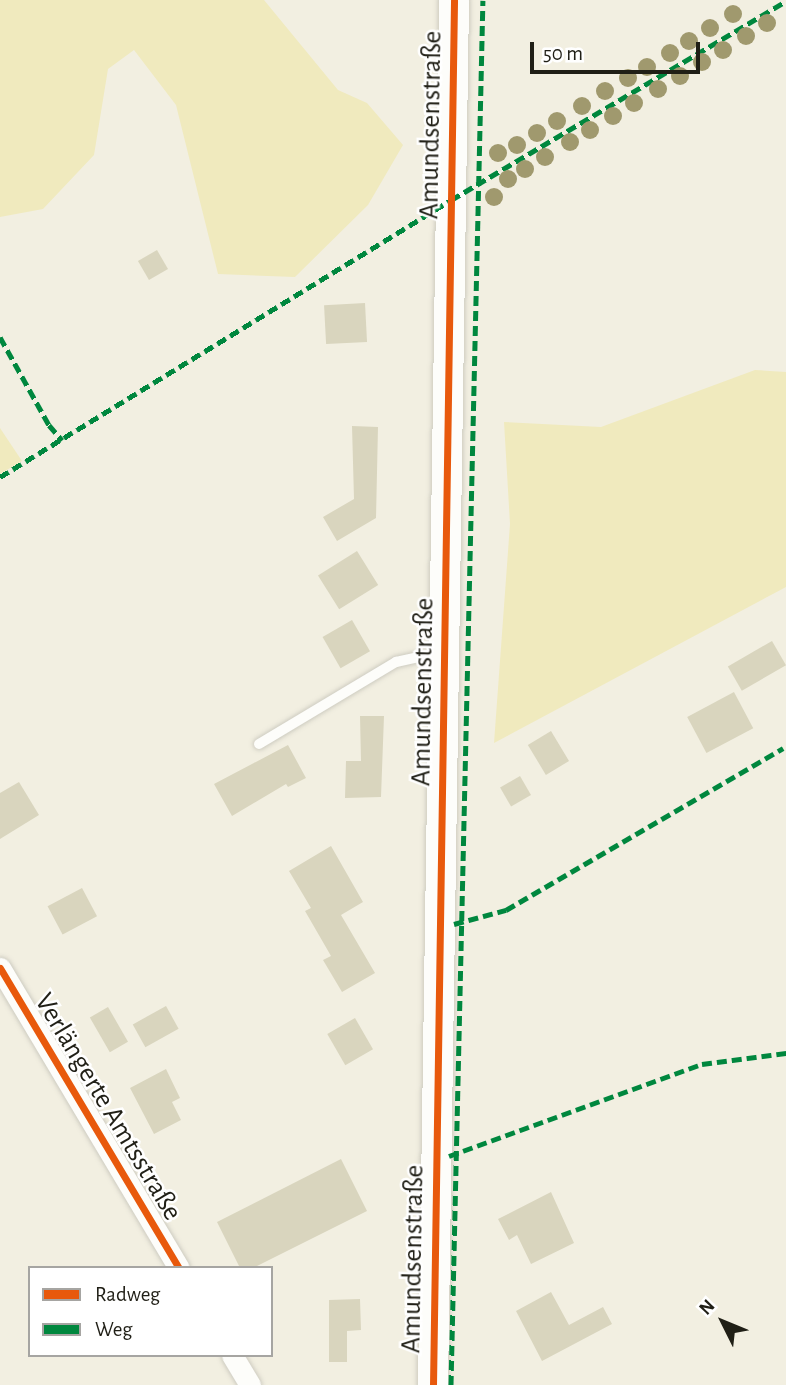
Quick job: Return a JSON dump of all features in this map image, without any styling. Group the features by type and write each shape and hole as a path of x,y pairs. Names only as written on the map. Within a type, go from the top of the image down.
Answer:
{"street":[{"name":"Amundsenstraße","path":"433,1385 454,0"},
{"name":"Verlängerte Amtsstraße","path":"0,968 178,1266"},
{"path":"233,1357 250,1385"}],"lane":[{"path":"259,744 396,662 423,653 445,652"}],"shaded area":[{"path":"0,0 264,0 338,90 367,103 403,145 368,205 295,277 218,274 176,105 134,50 108,69 94,155 43,209 0,217"},
{"path":"755,370 786,372 786,587 494,743 510,524 504,422 601,427"},
{"path":"0,428 22,461 0,474"}],"building":[{"path":"157,250 168,269 149,280 138,261"},
{"path":"365,303 367,342 326,344 324,305"},
{"path":"352,426 378,427 376,518 337,541 323,517 354,499"},
{"path":"357,551 378,585 339,609 318,575"},
{"path":"352,620 370,651 341,668 323,637"},
{"path":"772,641 786,665 742,691 728,666"},
{"path":"734,692 753,728 706,753 687,717"},
{"path":"360,716 384,716 381,797 345,798 346,761 361,761"},
{"path":"551,731 569,761 546,775 528,745"},
{"path":"288,745 306,778 288,787 286,784 232,816 214,784"},
{"path":"520,776 531,795 511,807 500,788"},
{"path":"19,782 39,815 0,839 0,793"},
{"path":"331,846 363,902 341,915 375,973 342,992 323,960 331,956 305,911 311,908 289,871"},
{"path":"82,888 97,916 63,935 48,906"},
{"path":"166,1006 179,1029 145,1047 133,1024"},
{"path":"108,1007 128,1042 110,1052 90,1018"},
{"path":"355,1018 373,1049 345,1065 327,1034"},
{"path":"166,1069 180,1098 172,1102 181,1120 154,1134 130,1088"},
{"path":"341,1159 367,1211 257,1266 239,1266 217,1222"},
{"path":"551,1192 574,1243 531,1264 517,1235 509,1240 498,1219"},
{"path":"551,1292 569,1325 603,1307 612,1324 542,1361 516,1311"},
{"path":"360,1299 361,1330 347,1331 347,1362 329,1362 329,1300"}],"marked path":[{"path":"451,1385 483,0"},
{"path":"0,477 451,200 786,1"},
{"path":"0,337 49,425 62,440"},
{"path":"454,924 506,910 783,748"},
{"path":"449,1156 702,1064 786,1053"}],"cycle path":[{"path":"433,1385 454,0"},
{"path":"0,968 178,1266"}]}
